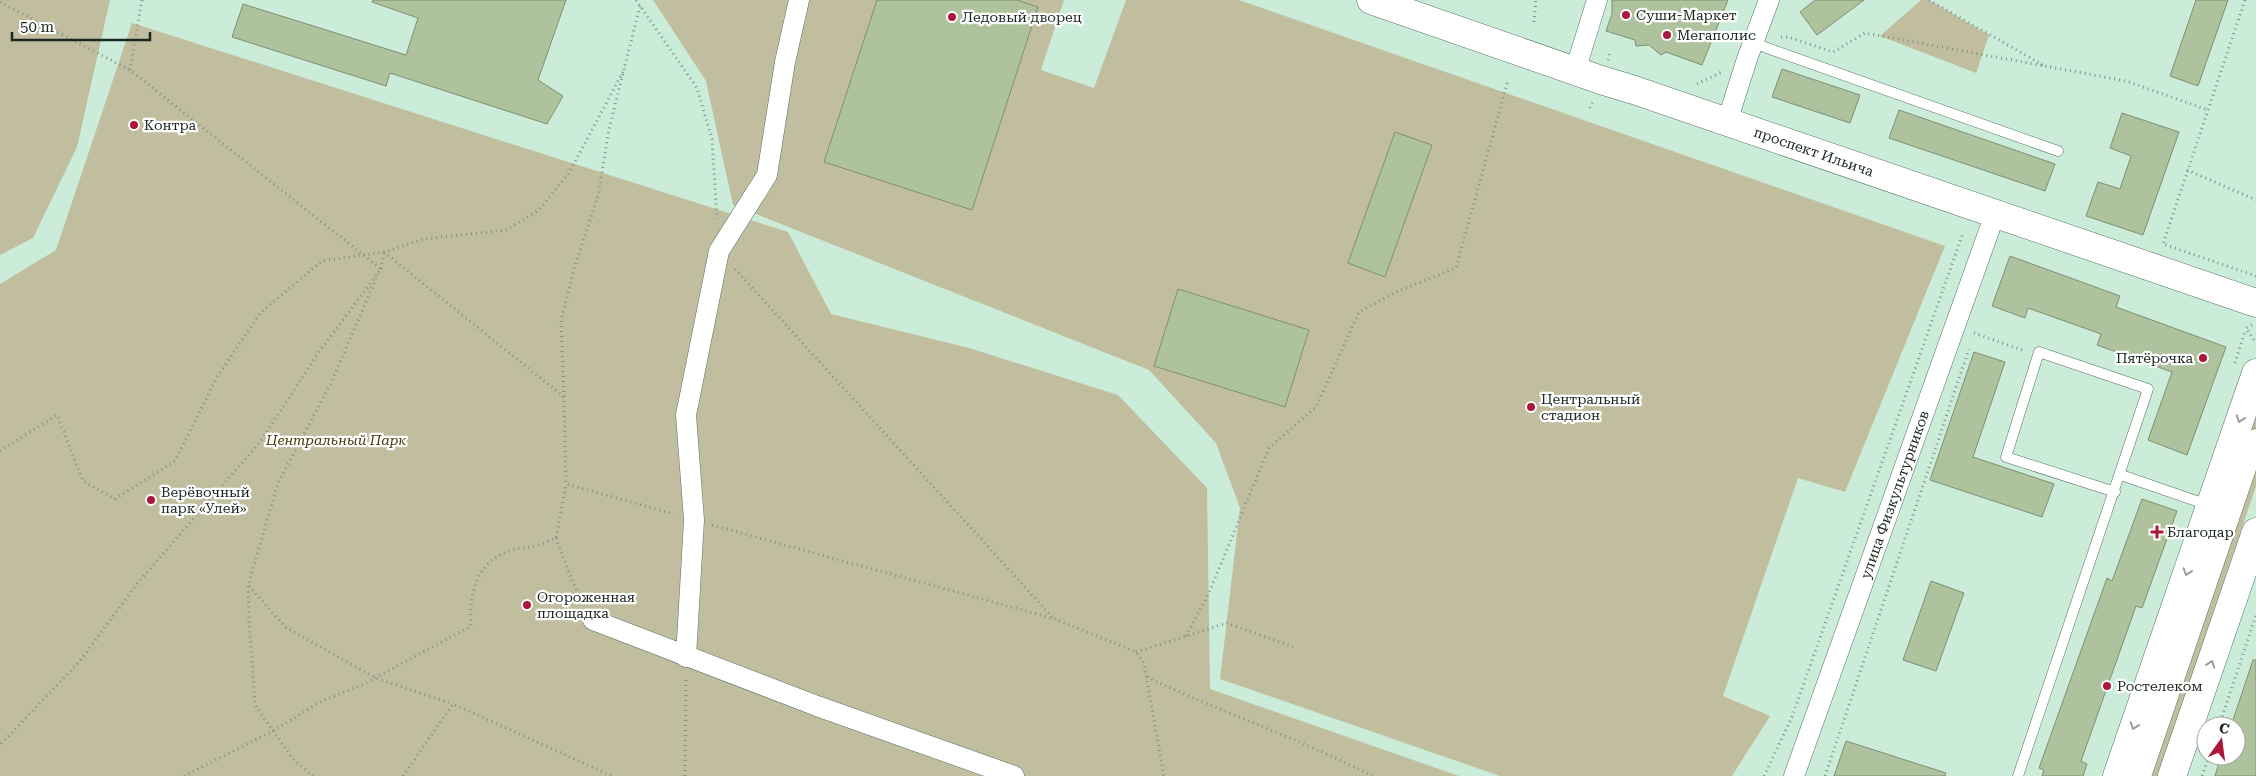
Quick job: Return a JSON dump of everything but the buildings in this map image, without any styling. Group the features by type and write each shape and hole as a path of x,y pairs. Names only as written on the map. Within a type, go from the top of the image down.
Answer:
{"main road":[{"name":"проспект Ильича","path":"1371,0 2256,303"},
{"path":"2116,776 2256,373"},
{"path":"2172,776 2256,532"}],"street":[{"path":"686,657 694,520 686,415 719,251 767,175 785,62 799,0"},
{"path":"1575,71 1597,0"},
{"path":"1727,122 1756,50 1769,0"},
{"name":"улица Физкультурников","path":"1794,776 1995,214"},
{"path":"2141,776 2256,440"},
{"path":"593,620 686,657 1014,776"}],"lane":[{"path":"1756,50 2058,151"},
{"path":"2018,776 2121,475 2148,389 2039,352 2006,457 2115,492"},
{"path":"2121,475 2209,506"}],"path":[{"path":"130,70 142,0"},
{"path":"636,0 697,88 712,140 719,251 1055,619"},
{"path":"1534,22 1536,0"},
{"path":"1929,0 2046,67"},
{"path":"2245,0 2163,244 2256,276"},
{"path":"0,2 130,70 381,269"},
{"path":"593,620 573,583 556,538 566,484 562,321 574,269 598,196 609,129 640,6"},
{"path":"1697,84 1779,37 1788,36 1833,52 1865,32 2126,81 2208,110"},
{"path":"0,451 58,415 83,482 115,499 175,461 217,377 261,312 322,261 384,252 424,239 506,230 539,210 569,173 625,68"},
{"path":"1186,636 1208,595 1269,448 1316,407 1360,312 1396,292 1456,268 1508,80"},
{"path":"2187,170 2256,200"},
{"path":"1764,776 1792,717 1963,233"},
{"path":"313,776 292,758 255,705 248,586 278,483 331,382 381,269 384,252"},
{"path":"384,252 564,398"},
{"path":"0,745 80,661 137,584 260,442 319,352 381,269"},
{"path":"2256,318 2254,324 2246,328 2256,343"},
{"path":"1825,776 1977,324"},
{"path":"2239,351 2245,331"},
{"path":"1974,332 2037,356"},
{"path":"566,484 1055,619 1136,652 1144,663 1164,776"},
{"path":"184,776 273,731 320,702 376,678 471,626 470,604 476,579 488,565 501,555 556,538"},
{"path":"248,586 285,627 376,678 453,704 612,776"},
{"path":"2222,716 2256,615"},
{"path":"1136,652 1226,623 1293,647"},
{"path":"685,776 686,657"},
{"path":"1147,677 1184,695 1295,739 1372,776"},
{"path":"403,776 453,704"}],"green space":[{"path":"0,0 110,0 77,147 33,238 0,255"},
{"name":"Центральный стадион","path":"653,0 1064,0 1041,70 1094,88 1126,0 1239,0 1945,246 1845,492 1798,478 1723,696 1770,716 1732,776 1500,776 1220,679 1240,508 1216,443 1149,370 733,205 706,81"},
{"path":"1921,0 1929,0 1989,35 1976,73 1880,36"},
{"name":"Центральный Парк","path":"132,23 788,232 831,314 969,348 1118,395 1207,488 1210,689 1459,776 0,776 0,284 56,250"},
{"path":"2256,401 2256,486 2158,776 2124,776"}],"place":[{"name":"Суши-Маркет","path":"1626,15"},
{"name":"Ледовый дворец","path":"952,17"},
{"name":"Мегаполис","path":"1667,35"},
{"name":"Контра","path":"134,125"},
{"name":"Пятёрочка","path":"2203,358"},
{"name":"Центральный стадион","path":"1531,407"},
{"name":"Верёвочный парк «Улей»","path":"151,500"},
{"name":"Благодар","path":"2157,532"},
{"name":"Огороженная площадка","path":"527,605"},
{"name":"Ростелеком","path":"2107,686"}]}
